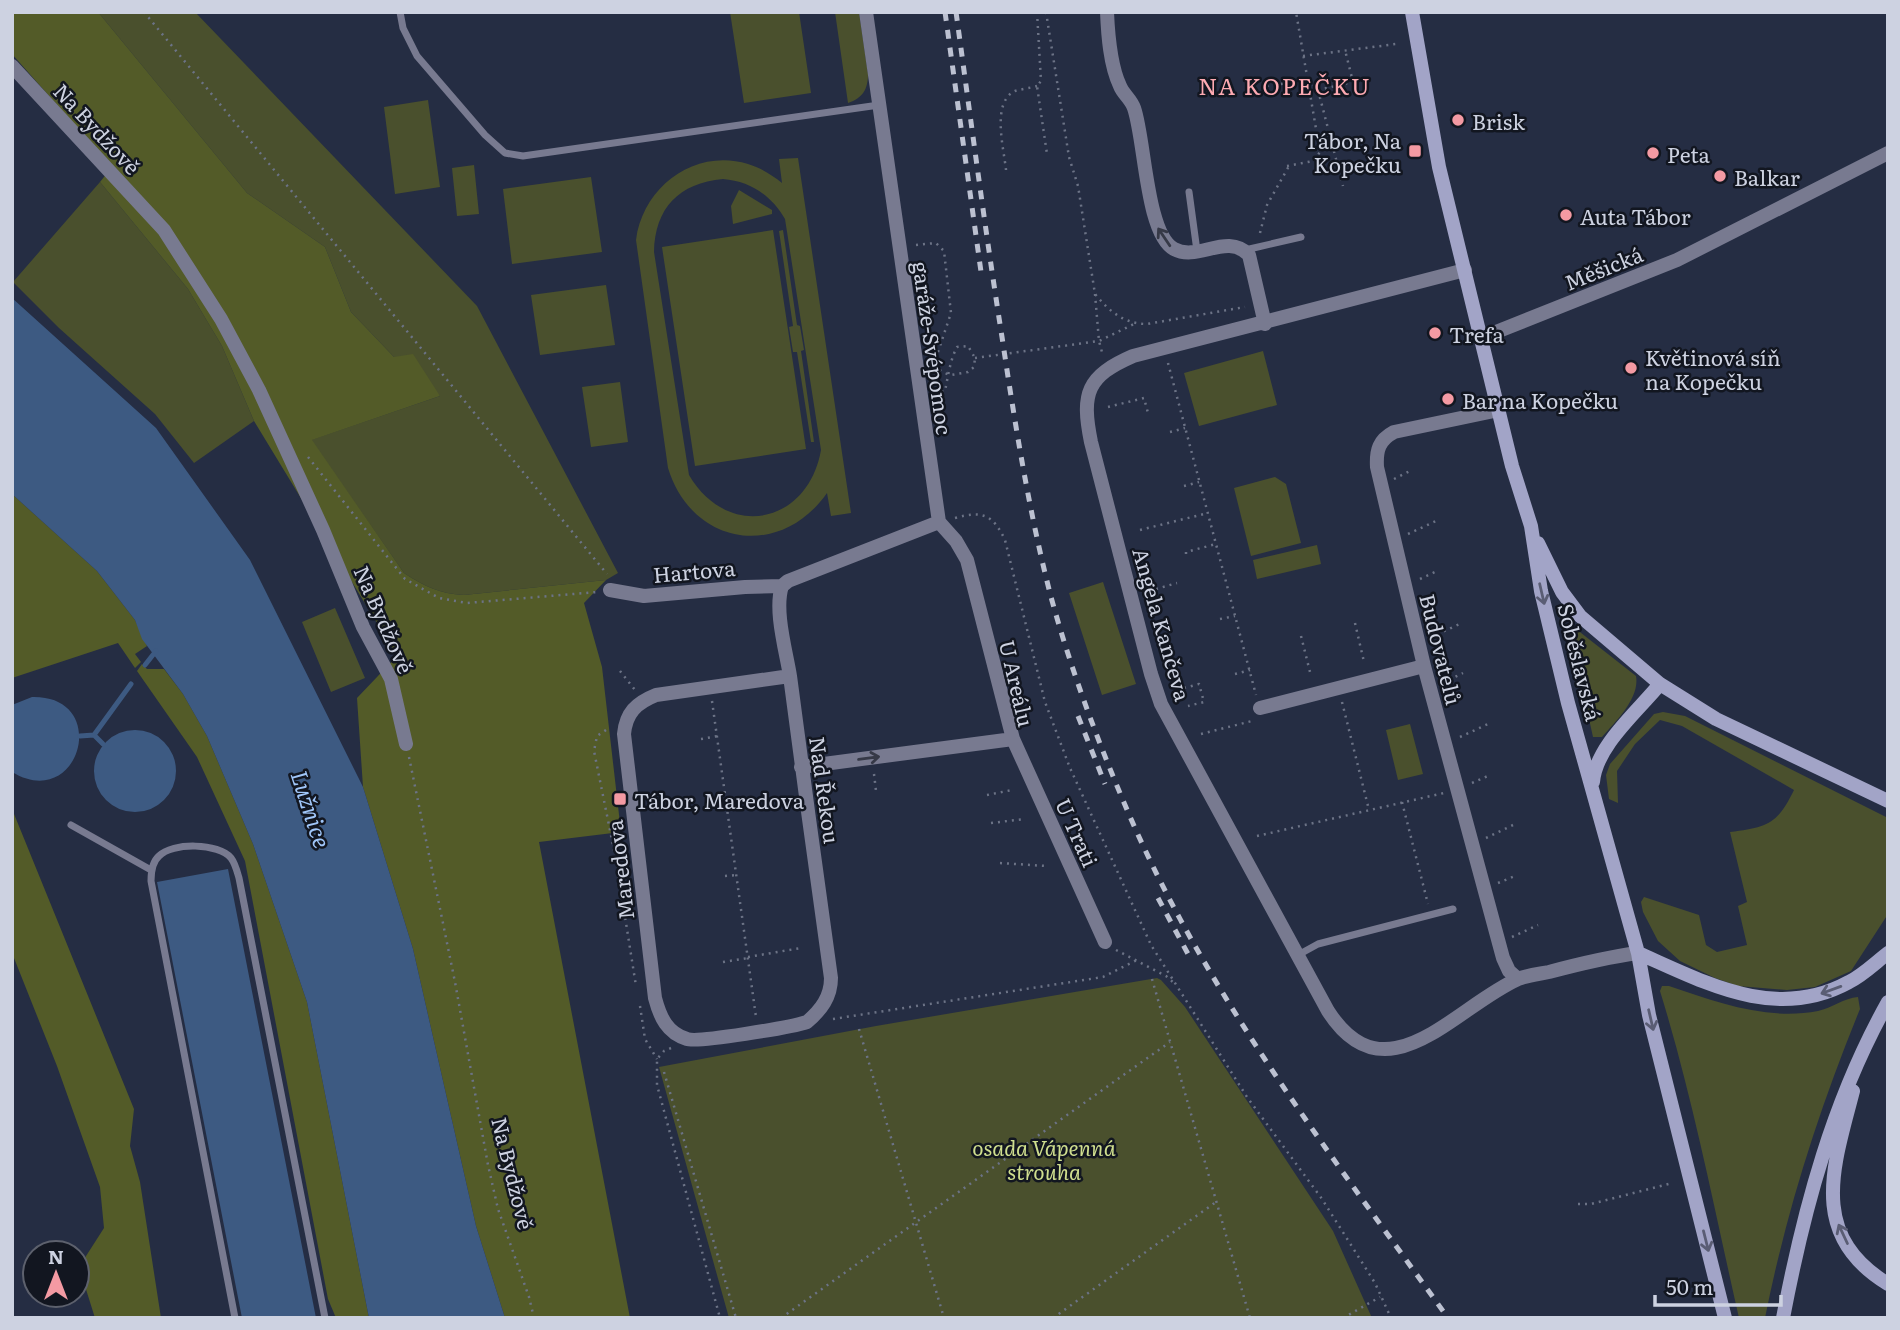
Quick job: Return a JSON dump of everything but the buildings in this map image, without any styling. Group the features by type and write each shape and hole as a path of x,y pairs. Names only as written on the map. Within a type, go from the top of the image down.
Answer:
{"main road":[{"name":"Soběslavská","path":"1412,12 1440,167 1499,410 1531,526 1541,591 1638,953 1649,1015 1725,1318"},
{"path":"1531,526 1555,579 1570,603 1591,627 1660,684 1716,719 1888,802"},
{"path":"1593,792 1594,769 1599,757 1660,684"},
{"path":"1638,953 1722,990 1758,998 1791,999 1811,997 1836,989 1852,981 1888,953"},
{"path":"1783,1318 1833,1120 1863,1050 1888,1002"},
{"path":"1863,1050 1835,1164 1832,1201 1838,1226 1851,1250 1870,1271 1888,1284"}],"street":[{"name":"garáže-Svépomoc","path":"866,12 939,522"},
{"path":"1107,12 1118,80 1135,108 1162,240 1177,250 1188,253 1227,246 1244,250 1249,255 1265,324"},
{"name":"Na Bydžově","path":"12,66 164,230 221,319 259,390 323,530 363,627 391,679 406,744"},
{"name":"Měšická","path":"1481,338 1677,260 1888,153"},
{"path":"1110,366 1133,356 1265,324 1465,270"},
{"name":"Angela Kančeva","path":"1110,366 1097,377 1090,391 1088,428 1161,704 1328,1011 1342,1031 1364,1046 1396,1048 1422,1039 1518,979 1614,956 1638,953"},
{"name":"Budovatelů","path":"1499,410 1394,432 1384,437 1378,446 1377,467 1424,666 1463,787 1503,958 1509,971 1518,979"},
{"path":"782,586 788,581 939,522"},
{"name":"U Areálu","path":"801,767 1013,739 967,560 939,522"},
{"name":"Hartova","path":"613,591 644,596 782,586"},
{"name":"Nad Řekou","path":"782,586 779,603 831,978 827,1000 807,1022"},
{"path":"1260,708 1424,666"},
{"name":"Maredova","path":"691,1041 671,1031 659,1014 655,998 624,734 628,715 637,704 656,695 790,676"},
{"name":"U Trati","path":"1013,739 1105,942"},
{"path":"691,1041 807,1022"}],"lane":[{"path":"400,12 403,28 417,56 485,135 505,153 523,156 879,105"},
{"path":"1189,192 1197,251"},
{"path":"1244,250 1301,237"},
{"path":"71,825 151,870"},
{"path":"235,1318 150,881 151,870 157,858 164,852 193,846 217,848 230,856 235,865 325,1318"},
{"path":"1298,956 1318,944 1453,909"}],"path":[{"path":"144,12 602,568 613,591 467,603 439,598 405,579 308,457"},
{"path":"1006,170 1000,110 1004,100 1014,92 1037,86 1041,81 1037,12"},
{"path":"1046,12 1069,157 1078,186 1095,294 1099,341 1110,366"},
{"path":"1258,240 1268,205 1288,166 1313,161 1320,152 1296,12"},
{"path":"1303,55 1396,44"},
{"path":"1318,90 1353,82 1345,50"},
{"path":"1308,80 1318,90 1343,186"},
{"path":"1268,86 1308,80"},
{"path":"1037,86 1047,154"},
{"path":"899,248 931,242 939,244 944,251 950,297 950,322 939,349 936,365 946,374 968,372 974,367 975,358 968,346 957,347 948,379 945,391 936,392"},
{"path":"1095,294 1119,317 1134,324"},
{"path":"975,358 1099,341 1134,324 1160,322 1259,304"},
{"path":"1164,350 1260,708"},
{"path":"1108,407 1144,398 1148,413"},
{"path":"1170,432 1185,428"},
{"path":"1391,480 1412,470"},
{"path":"1184,486 1199,482"},
{"path":"939,522 972,513 996,523 1005,540 1045,702 1070,768 1151,945 1247,1097 1322,1199 1375,1283 1391,1318"},
{"path":"1140,530 1208,513"},
{"path":"1405,536 1436,521"},
{"path":"1186,554 1216,544"},
{"path":"1417,580 1437,571"},
{"path":"1156,589 1177,583"},
{"path":"1220,620 1235,615"},
{"path":"1355,623 1364,662"},
{"path":"1431,637 1462,623"},
{"path":"1301,636 1311,676"},
{"path":"1235,674 1250,670"},
{"path":"620,671 628,682"},
{"path":"1443,682 1464,673"},
{"path":"1184,688 1199,684 1204,702 1188,706"},
{"path":"712,698 757,1026"},
{"path":"1341,699 1369,810"},
{"path":"1457,738 1488,724"},
{"path":"606,730 597,736 594,751 616,860 645,1040 657,1059 657,1085 720,1318"},
{"path":"701,738 718,736"},
{"name":"Na Bydžově","path":"406,744 419,818 455,982 488,1165 498,1209 534,1318"},
{"path":"873,767 876,791"},
{"path":"1257,836 1463,787 1490,775"},
{"path":"987,795 1012,790"},
{"path":"1402,802 1430,915"},
{"path":"991,823 1025,819"},
{"path":"1483,839 1513,825"},
{"path":"1000,863 1046,866"},
{"path":"725,876 737,875"},
{"path":"1495,884 1515,876"},
{"path":"1509,938 1538,925"},
{"path":"1105,942 1166,976 1177,986"},
{"path":"723,962 801,948"},
{"path":"807,1022 858,1017 1103,977 1137,960"},
{"path":"1152,979 1250,1318"},
{"path":"859,1029 944,1318"},
{"path":"657,1059 664,1051 691,1041"},
{"path":"781,1318 1170,1042"},
{"path":"664,1072 736,1318"},
{"path":"1577,1204 1591,1204 1672,1183"},
{"path":"1053,1318 1216,1202"},
{"path":"1343,1318 1380,1297"}],"green space":[{"path":"12,12 98,12 247,193 325,247 351,312 394,357 413,354 440,396 312,440 404,573 432,588 464,595 606,580 584,603 602,667 621,832 539,842 630,1318 505,1318 476,1226 413,949 363,787 357,698 397,656 254,421 222,346 188,289 100,182 112,167 12,54"},
{"path":"98,12 195,12 477,306 618,573 606,580 464,595 432,588 404,573 311,440 440,396 394,357 351,312 325,247 247,193"},
{"path":"730,12 799,12 811,93 744,103"},
{"path":"835,12 859,12 868,74 864,92 848,103"},
{"path":"428,100 440,187 395,194 384,107"},
{"path":"798,158 851,513 831,516 827,493 808,514 786,528 762,535 739,535 716,528 696,514 680,494 668,468 636,240 649,204 660,188 674,176 691,167 728,160 748,164 782,183 779,159","holes":["733,180 759,191 774,203 785,219 821,450 813,475 800,494 784,508 765,515 744,516 724,509 705,496 689,475 654,252 659,223 672,200 682,192 707,181"]},
{"path":"474,165 479,214 457,216 452,168"},
{"path":"591,177 602,252 512,264 503,189"},
{"path":"100,182 188,289 222,346 254,421 194,463 155,414 59,328 13,282"},
{"path":"739,190 772,210 772,214 733,224 731,206"},
{"path":"773,230 806,449 695,466 662,247"},
{"path":"783,230 797,325 800,326 804,350 801,351 814,442 811,442 797,352 793,352 789,327 793,326 779,231"},
{"path":"606,285 615,345 540,355 531,295"},
{"path":"1263,351 1277,405 1199,426 1184,373"},
{"path":"620,382 628,442 591,447 582,387"},
{"path":"1275,477 1286,484 1301,543 1251,556 1234,488"},
{"path":"12,494 97,571 135,620 147,646 135,654 141,662 135,668 118,643 12,678"},
{"path":"1317,545 1321,564 1257,579 1253,560"},
{"path":"1103,582 1136,684 1102,695 1069,593"},
{"path":"335,608 365,678 331,692 302,622"},
{"path":"1569,629 1576,629 1636,676 1631,701 1602,737 1593,737"},
{"path":"142,664 147,669 164,669 183,694 207,736 253,844 307,1002 369,1318 336,1318 328,1299 245,861 197,757 137,671"},
{"path":"1663,712 1685,716 1888,818 1888,914 1851,971 1815,987 1787,990 1738,986 1680,961 1658,941 1643,912 1641,902 1644,897 1699,915 1706,945 1717,952 1747,945 1738,906 1747,902 1730,832 1770,822 1782,811 1794,790 1682,726 1660,720 1635,744 1617,771 1618,803 1609,799 1606,775 1610,764 1654,714"},
{"path":"1410,724 1423,774 1398,780 1386,730"},
{"path":"12,809 134,1109 130,1146 140,1182 161,1318 95,1318 91,1305 91,1248 104,1228 100,1187 57,1066 12,953"},
{"name":"osada Vápenná strouha","path":"1157,978 1185,1007 1333,1231 1372,1318 729,1318 659,1067 876,1026"},
{"path":"1662,986 1742,1008 1780,1014 1818,1011 1858,997 1860,1009 1817,1123 1793,1200 1765,1318 1739,1318 1693,1112 1660,991"}],"water":[{"name":"Lužnice","path":"12,298 156,428 250,560 363,787 413,949 476,1226 505,1318 369,1318 307,1002 253,844 207,736 183,694 142,639 135,620 97,571 12,494"},
{"path":"32,697 57,701 72,714 79,731 78,749 69,766 55,777 36,780 12,772 12,705"},
{"path":"127,730 143,730 158,737 169,748 176,763 173,787 164,800 143,812 127,812 112,805 101,794 94,779 94,763 101,748 112,737"},
{"path":"228,869 316,1318 242,1318 157,882"}],"waterway":[{"path":"145,665 156,651"},
{"path":"94,735 131,684"},
{"path":"80,736 94,735 103,744"}],"railway":[{"path":"945,12 982,279"},
{"path":"956,12 1017,435 1043,565 1076,679 1128,812 1195,946 1274,1073 1448,1318"},
{"path":"1078,716 1105,784"},
{"path":"1158,898 1188,954"}],"place":[{"name":"Brisk","path":"1458,120"},
{"name":"Tábor, Na Kopečku","path":"1415,151"},
{"name":"Peta","path":"1653,153"},
{"name":"Balkar","path":"1720,176"},
{"name":"Auta Tábor","path":"1566,215"},
{"name":"Trefa","path":"1435,333"},
{"name":"Květinová síň na Kopečku","path":"1631,368"},
{"name":"Bar na Kopečku","path":"1448,399"},
{"name":"Tábor, Maredova","path":"620,799"}],"district":[{"name":"NA KOPEČKU","path":"1285,85"}]}
